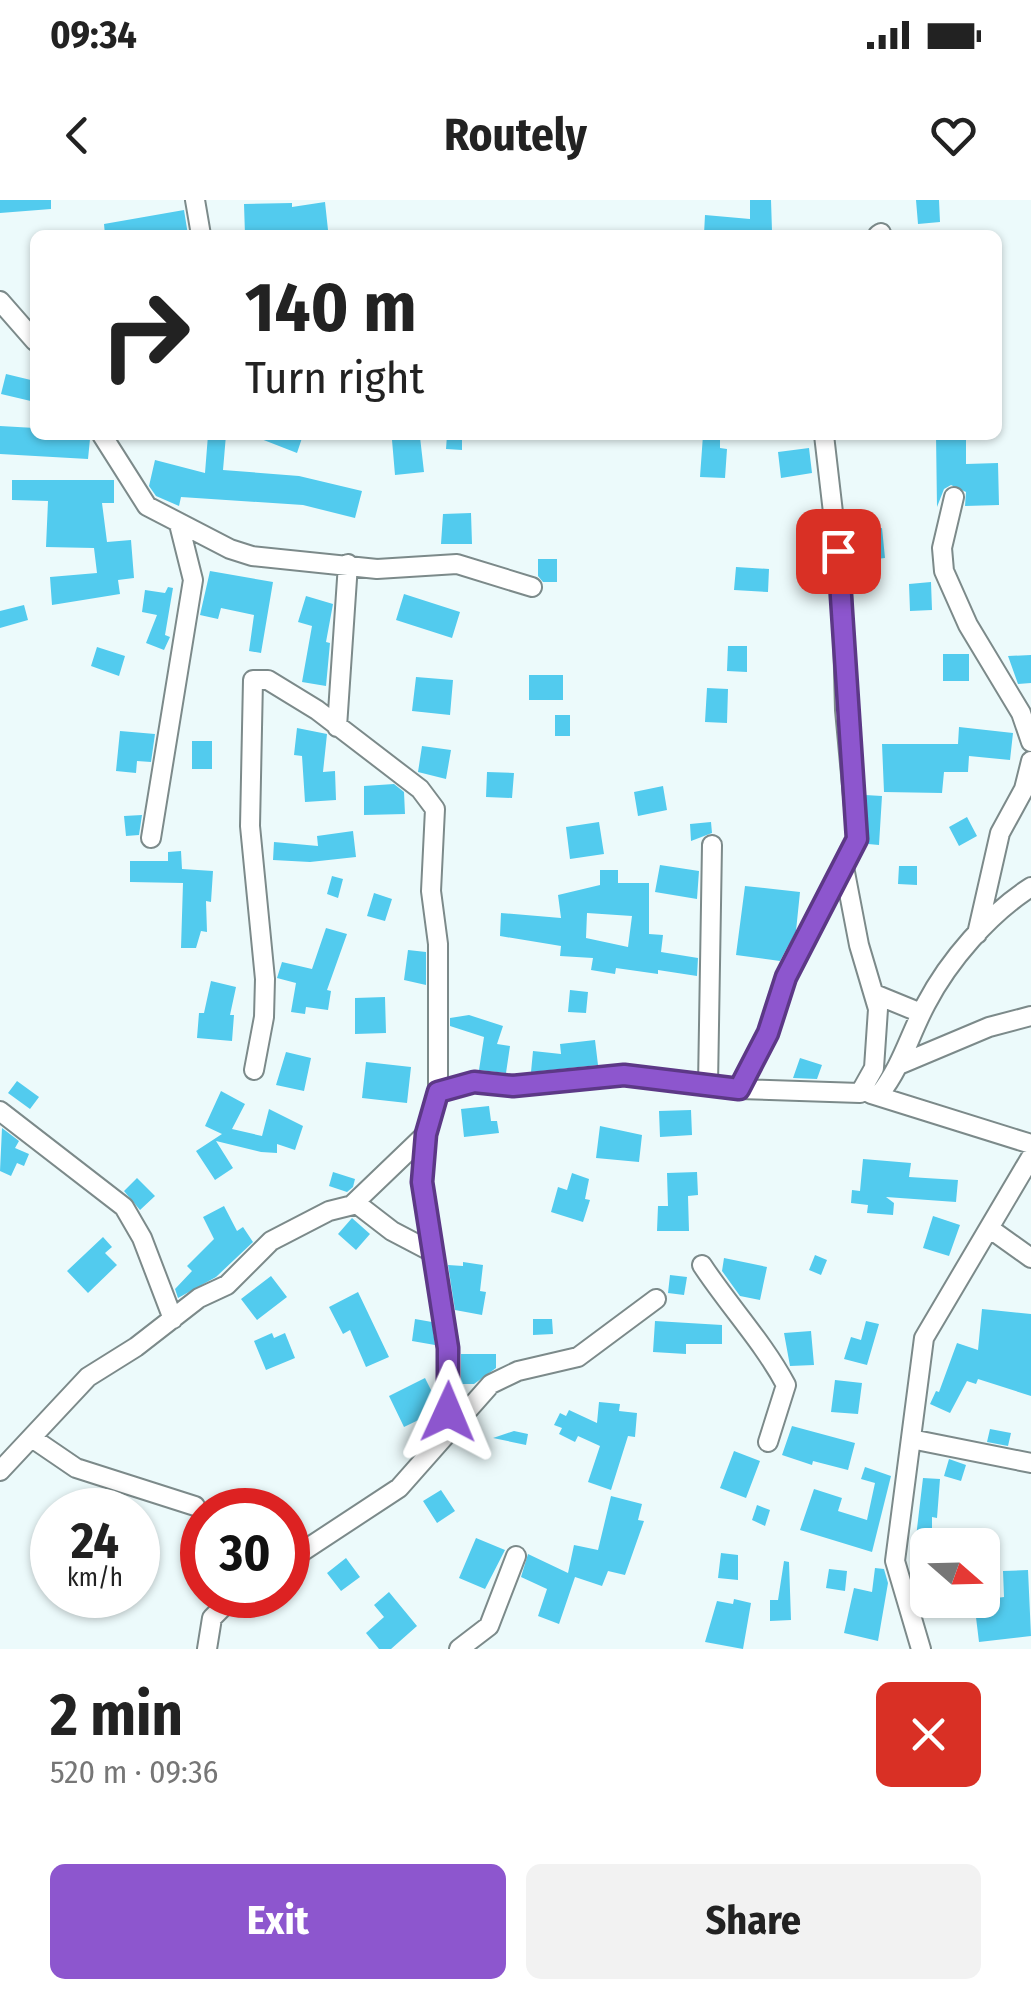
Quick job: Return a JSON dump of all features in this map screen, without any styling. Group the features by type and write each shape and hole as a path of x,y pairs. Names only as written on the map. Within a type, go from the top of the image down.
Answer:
{"street":[{"path":"194,200 200,230"},
{"path":"0,301 30,335"},
{"path":"105,440 147,506 252,556 404,570 457,564 532,588"},
{"path":"739,1089 768,1033 786,977 844,866 858,829 845,710 842,590 825,440"},
{"path":"954,497 942,548 944,571 968,626 1021,713 1031,742"},
{"path":"151,838 193,580 179,524"},
{"path":"337,727 348,564"},
{"path":"254,1070 264,1017 264,979 250,826 252,680 268,680 420,789 435,809 431,892 438,944 438,1092 426,1134 422,1182 448,1348 447,1433"},
{"path":"976,934 1000,833 1024,789 1031,761"},
{"path":"708,1085 712,845"},
{"path":"844,866 859,944 877,995 869,1094"},
{"path":"901,1064 921,1012 976,934 1031,886"},
{"path":"877,995 921,1012"},
{"path":"869,1094 901,1064 989,1026 1031,1016"},
{"path":"438,1092 474,1082 513,1086 624,1075 739,1089 869,1094 1031,1144"},
{"path":"0,1111 124,1207 142,1238 173,1319"},
{"path":"0,1471 88,1377 199,1298 227,1285 271,1241 353,1204 426,1134"},
{"path":"920,1649 895,1561 924,1338 1031,1157"},
{"path":"353,1204 434,1253"},
{"path":"989,1228 1031,1258"},
{"path":"702,1265 744,1328 768,1351 786,1385 768,1442"},
{"path":"310,1547 399,1488 491,1384 518,1371 578,1357 656,1299"},
{"path":"32,1438 76,1468 180,1501"},
{"path":"911,1439 1031,1463"},
{"path":"458,1649 489,1626 516,1556"},
{"path":"208,1649 212,1618"}],"building":[{"path":"0,200 51,200 51,209 0,213"},
{"path":"750,200 771,200 772,230 704,230 705,215 750,219"},
{"path":"916,200 939,200 940,222 918,224"},
{"path":"325,202 328,230 245,230 244,204 292,203 292,207"},
{"path":"184,210 187,230 105,230 104,224"},
{"path":"6,374 30,380 30,401 1,394"},
{"path":"0,426 30,428 30,440 90,440 88,459 0,454"},
{"path":"208,440 226,440 223,470 299,476 362,491 355,518 303,505 181,497 179,506 156,496 149,486 155,460 205,473"},
{"path":"264,440 301,440 297,453"},
{"path":"392,440 420,440 424,472 395,475"},
{"path":"447,440 462,440 462,450 446,449"},
{"path":"703,440 720,440 720,448 727,449 725,478 700,477"},
{"path":"936,440 966,440 966,464 998,463 999,505 965,506 966,492 951,485 944,489 937,507"},
{"path":"809,448 812,473 781,478 778,452"},
{"path":"12,480 114,480 114,503 102,503 107,542 131,540 134,578 118,580 120,594 52,605 50,577 97,573 94,548 46,547 48,501 12,500"},
{"path":"471,513 472,544 441,544 443,514"},
{"path":"882,528 885,558 851,562 848,532"},
{"path":"804,548 825,548 826,562 804,562"},
{"path":"538,559 557,559 557,582 543,582 538,576"},
{"path":"736,567 769,569 768,592 734,590"},
{"path":"210,571 273,582 261,653 249,651 254,615 221,608 218,619 200,615"},
{"path":"931,582 932,610 910,611 909,584"},
{"path":"168,587 173,588 165,635 170,637 164,650 146,643 157,615 142,612 145,590 165,593"},
{"path":"404,594 460,612 452,638 396,620"},
{"path":"306,596 333,604 326,642 330,643 326,686 302,682 312,626 298,622"},
{"path":"24,605 28,620 0,628 0,611"},
{"path":"728,646 747,646 747,672 727,671"},
{"path":"97,647 125,656 119,676 91,666"},
{"path":"943,654 969,654 969,681 943,681"},
{"path":"1031,655 1031,683 1018,684 1008,656"},
{"path":"529,675 563,675 563,700 529,700"},
{"path":"416,677 453,680 450,715 412,711"},
{"path":"707,688 728,689 727,723 705,722"},
{"path":"555,715 570,715 570,736 555,736"},
{"path":"959,727 1013,733 1010,760 969,756 968,772 944,772 942,793 884,792 882,744 958,744"},
{"path":"297,728 327,734 323,772 335,771 336,800 305,802 302,756 294,755"},
{"path":"120,731 155,734 151,762 137,761 136,773 116,771"},
{"path":"192,741 212,741 212,769 192,769"},
{"path":"422,746 451,750 446,779 418,772"},
{"path":"487,772 514,773 512,798 486,797"},
{"path":"394,784 404,792 405,814 364,815 364,786"},
{"path":"663,786 667,810 638,816 634,792"},
{"path":"865,795 882,796 879,845 868,844"},
{"path":"142,815 139,835 126,836 124,816"},
{"path":"967,817 977,836 959,846 949,827"},
{"path":"599,822 604,854 570,859 566,827"},
{"path":"711,822 712,833 691,841 690,824"},
{"path":"353,831 356,857 310,862 273,860 274,842 318,846 317,836"},
{"path":"181,851 182,869 213,871 211,902 206,901 207,932 201,931 196,948 181,948 183,883 130,882 130,861 168,861 168,852"},
{"path":"660,865 699,871 697,899 655,892"},
{"path":"899,866 917,866 917,885 898,884"},
{"path":"600,870 618,870 618,883 649,883 649,934 663,935 661,952 698,958 697,976 658,970 658,974 616,968 615,974 591,970 593,958 560,956 561,946 500,936 501,913 561,918 558,895 600,885","holes":["587,913 632,916 628,947 586,938"]},
{"path":"332,876 343,879 338,898 327,894"},
{"path":"745,886 800,892 796,931 780,961 736,955"},
{"path":"374,893 392,899 385,921 367,916"},
{"path":"326,928 347,934 327,990 331,991 328,1010 306,1007 305,1014 291,1012 296,983 277,978 282,962 312,969"},
{"path":"408,950 426,952 426,985 404,980"},
{"path":"211,981 236,987 230,1015 234,1015 232,1041 197,1038 199,1013 204,1013"},
{"path":"570,990 588,992 586,1013 568,1012"},
{"path":"385,997 386,1033 355,1034 355,998"},
{"path":"469,1015 503,1026 497,1044 510,1046 506,1073 479,1070 484,1037 450,1026 450,1018"},
{"path":"595,1040 598,1065 531,1072 533,1051 561,1054 560,1044"},
{"path":"286,1052 311,1058 304,1091 276,1085"},
{"path":"800,1058 822,1065 817,1079 793,1078"},
{"path":"366,1062 411,1067 407,1103 362,1098"},
{"path":"17,1081 39,1097 30,1109 8,1093"},
{"path":"221,1091 245,1104 232,1129 262,1136 269,1109 303,1126 295,1150 277,1144 277,1153 261,1152 216,1141 233,1168 215,1180 196,1151 222,1134 205,1126"},
{"path":"489,1106 491,1121 497,1121 499,1133 464,1137 461,1109"},
{"path":"691,1110 692,1135 660,1137 659,1111"},
{"path":"600,1126 642,1135 639,1162 596,1158"},
{"path":"2,1128 19,1141 15,1148 29,1154 24,1166 17,1163 11,1176 0,1171"},
{"path":"863,1159 911,1163 909,1177 958,1180 956,1202 886,1197 894,1203 893,1215 867,1213 868,1205 851,1203 852,1190 860,1191"},
{"path":"333,1172 355,1179 353,1187 347,1192 329,1186"},
{"path":"697,1172 698,1195 688,1196 689,1231 657,1231 658,1206 668,1206 667,1173"},
{"path":"572,1173 589,1179 585,1199 590,1200 583,1222 551,1212 558,1187 567,1190"},
{"path":"137,1178 155,1196 140,1210 124,1191"},
{"path":"224,1206 237,1231 243,1227 253,1242 216,1277 178,1298 175,1289 192,1271 187,1266 214,1239 203,1217"},
{"path":"933,1216 960,1225 949,1256 923,1248"},
{"path":"352,1218 370,1234 356,1250 338,1234"},
{"path":"103,1237 112,1247 105,1253 117,1265 88,1293 67,1271"},
{"path":"815,1255 827,1260 821,1275 809,1270"},
{"path":"724,1258 767,1267 760,1300 740,1296 722,1271"},
{"path":"463,1262 483,1265 480,1291 486,1292 482,1315 455,1310 448,1265 463,1266"},
{"path":"670,1275 687,1277 684,1295 668,1293"},
{"path":"271,1276 287,1297 257,1320 241,1299"},
{"path":"358,1292 389,1357 366,1367 350,1330 343,1334 329,1307"},
{"path":"982,1309 1031,1314 1031,1396 978,1379 976,1384 967,1381 950,1413 930,1404 939,1392 957,1343 978,1350"},
{"path":"415,1319 432,1322 435,1345 412,1341"},
{"path":"533,1319 552,1319 553,1334 533,1335"},
{"path":"655,1321 722,1325 722,1344 686,1344 686,1354 653,1352"},
{"path":"866,1321 879,1324 867,1365 844,1359 851,1337 861,1340"},
{"path":"811,1331 814,1365 790,1366 784,1333"},
{"path":"272,1333 274,1338 285,1333 295,1358 266,1370 254,1341"},
{"path":"461,1354 496,1354 496,1368 474,1384 461,1384"},
{"path":"425,1378 435,1398 435,1412 404,1427 389,1396"},
{"path":"835,1380 862,1383 858,1414 831,1412"},
{"path":"599,1402 620,1404 619,1411 637,1413 635,1437 628,1436 611,1490 588,1482 600,1446 578,1436 575,1442 559,1434 562,1428 554,1425 560,1413 566,1416 569,1410 597,1423"},
{"path":"792,1426 855,1443 848,1470 813,1461 812,1465 782,1455"},
{"path":"990,1429 1011,1433 1008,1446 987,1442"},
{"path":"514,1431 528,1434 526,1445 493,1438"},
{"path":"734,1451 760,1461 746,1498 720,1488"},
{"path":"949,1459 966,1465 961,1481 944,1476"},
{"path":"865,1467 891,1476 872,1552 800,1530 814,1489 842,1498 838,1511 867,1520 875,1483 861,1479"},
{"path":"923,1478 940,1479 937,1518 932,1517 932,1528 917,1528"},
{"path":"441,1490 455,1511 437,1523 423,1501"},
{"path":"611,1496 642,1504 638,1520 644,1521 625,1575 608,1571 602,1586 575,1577 559,1624 538,1616 547,1589 521,1577 528,1554 568,1573 574,1545 598,1550"},
{"path":"757,1505 770,1510 765,1526 752,1520"},
{"path":"476,1538 505,1550 485,1589 459,1578"},
{"path":"721,1553 738,1555 738,1580 718,1578"},
{"path":"346,1558 360,1577 341,1591 327,1573"},
{"path":"784,1561 789,1562 791,1620 770,1621 770,1600 778,1600"},
{"path":"875,1568 884,1569 888,1583 878,1641 844,1633 854,1588 872,1592"},
{"path":"829,1569 847,1571 845,1591 826,1588"},
{"path":"1028,1570 1031,1636 979,1642 976,1618 1000,1618 1003,1571"},
{"path":"389,1592 417,1626 391,1649 379,1649 366,1633 384,1617 374,1605"},
{"path":"734,1599 751,1603 743,1649 705,1642 717,1601 733,1604"}],"route":[{"path":"448,1412 448,1348 422,1182 426,1134 438,1092 474,1082 513,1086 624,1075 739,1089 768,1033 786,977 857,839 845,710 838,551"}]}
